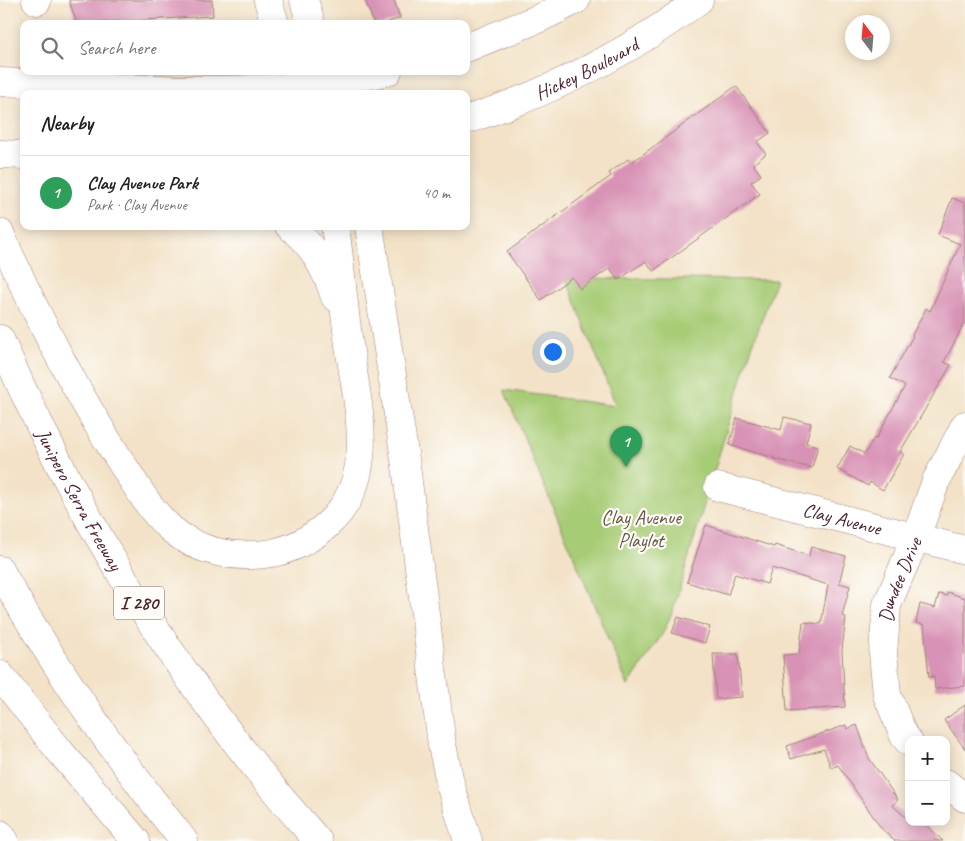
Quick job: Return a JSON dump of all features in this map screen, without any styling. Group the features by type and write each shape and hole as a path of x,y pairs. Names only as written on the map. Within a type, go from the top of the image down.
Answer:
{"main road":[{"path":"268,0 274,20"},
{"path":"304,0 310,20"},
{"path":"470,46 523,26 576,0"},
{"name":"Hickey Boulevard","path":"470,119 532,96 587,70 650,34 699,0"},
{"path":"0,82 191,89 331,82 367,75"},
{"path":"0,154 20,155"},
{"path":"293,230 303,239 323,267 348,337"},
{"path":"0,232 59,358 95,420 151,507 171,529 198,545 217,552 237,556 256,556 278,552 316,535 330,523 341,509 351,492 357,475 361,456 360,416 348,337 336,230"},
{"path":"370,230 406,466 442,745 451,787 468,841"},
{"name":"Junipero Serra Freeway","path":"0,340 28,402 69,482 138,601 215,714 271,786 318,841"},
{"name":"Dundee Drive","path":"905,737 887,695 883,653 887,605 916,537 936,481 965,425"},
{"name":"Clay Avenue","path":"718,487 965,550"},
{"path":"0,570 53,659 98,726 184,841"},
{"path":"0,676 58,749 136,841"},
{"path":"950,785 965,798"},
{"path":"0,834 5,841"}],"green space":[{"name":"Clay Avenue Playlot","path":"566,278 776,280 747,361 673,610 663,633 628,686 504,390 616,406"}],"building":[{"path":"69,0 212,0 213,16 145,20 76,20"},
{"path":"365,0 394,0 400,18 394,20 372,20"},
{"path":"736,86 770,133 757,142 766,154 753,164 761,175 751,182 760,194 653,271 646,261 618,280 610,268 580,289 572,277 541,300 507,252 611,176 609,173 628,159 631,163"},
{"path":"952,198 965,203 965,322 944,362 951,365 900,452 904,454 883,490 870,482 868,486 837,469 850,446 865,454 874,438 876,439 905,386 890,378 926,308 930,311 960,244 938,235"},
{"path":"784,417 811,423 806,443 818,446 812,468 729,445 737,418 781,430"},
{"path":"706,525 809,556 811,547 846,556 839,583 850,586 842,616 846,617 842,650 845,707 787,711 783,655 799,654 803,622 821,624 828,585 772,568 767,584 735,574 728,595 687,582"},
{"path":"947,592 965,598 965,686 935,689 934,676 929,677 924,625 916,623 920,604 935,608 939,594 947,596"},
{"path":"678,617 710,627 705,643 672,633"},
{"path":"713,654 738,654 742,697 716,699"},
{"path":"965,705 965,749 944,720"},
{"path":"846,725 847,729 857,725 869,758 898,800 892,805 905,816 905,826 927,826 943,841 895,841 881,828 838,765 831,768 824,749 791,759 787,746"}],"place":[{"name":"Clay Avenue Park","path":"626,467"}]}
